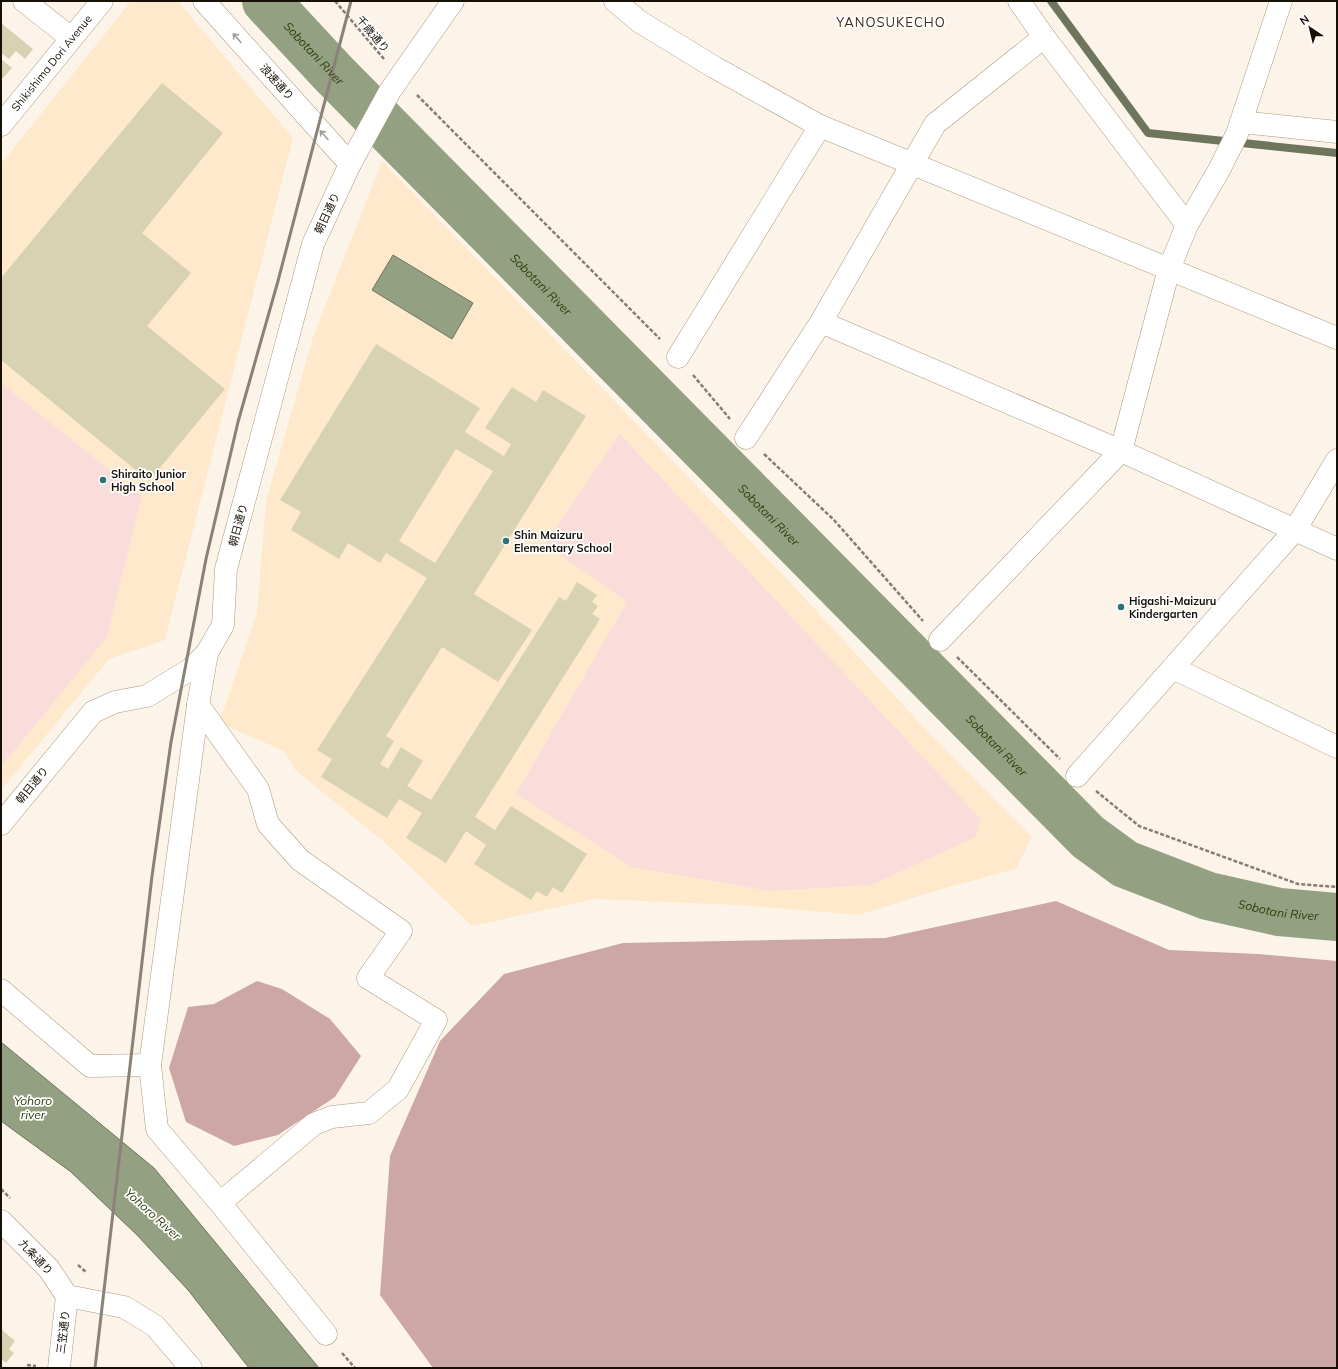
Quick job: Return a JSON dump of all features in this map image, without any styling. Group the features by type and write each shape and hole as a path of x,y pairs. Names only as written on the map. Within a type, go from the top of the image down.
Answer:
{"street":[{"path":"24,1 71,38"},
{"name":"Shikishima Dori Avenue","path":"1,125 102,1"},
{"name":"浪速通り","path":"204,1 350,164"},
{"path":"395,84 453,1"},
{"path":"615,1 640,22 714,67 820,126 1337,338"},
{"path":"1019,1 1044,37 1187,225"},
{"path":"940,640 1121,451 1168,269 1187,225 1219,170 1239,128 1281,1"},
{"path":"746,438 821,322 935,124 1044,37"},
{"name":"朝日通り","path":"1,824 93,712 115,702 147,696 191,669 207,653 223,625 226,569 313,244 350,164 395,84"},
{"path":"678,357 820,126"},
{"path":"1239,128 1337,132"},
{"path":"821,322 1121,451 1337,549"},
{"path":"1077,776 1295,530 1337,460"},
{"path":"207,653 198,705 150,1065 157,1129 220,1203 326,1334"},
{"path":"1173,668 1337,747"},
{"path":"198,705 258,789 268,824 300,860 401,931 368,978 436,1020 398,1089 369,1113 332,1117 314,1124 220,1203"},
{"path":"1,990 90,1066 150,1065"},
{"name":"九条通り","path":"1,1221 49,1269 67,1296"},
{"path":"67,1296 124,1307 155,1326 191,1368"},
{"name":"三笠通り","path":"59,1368 67,1296"}],"path":[{"name":"千歳通り","path":"335,1 395,84 678,357 746,438 834,520 940,640 1077,776 1139,826 1298,884 1337,887"}],"shaded area":[{"name":"Shiraito Junior High School","path":"131,1 178,1 293,138 165,640 109,659 1,790 1,164"},
{"name":"Shin Maizuru Elementary School","path":"382,161 788,580 929,733 1032,837 1016,869 938,890 859,915 736,905 595,899 472,926 383,841 295,770 284,751 219,723 257,613 266,501 313,337"},
{"path":"1,383 142,496 107,637 1,767"},
{"path":"620,434 981,819 976,837 871,885 769,891 632,867 516,794 627,602 545,544"},
{"path":"1056,901 1169,950 1258,954 1337,961 1337,1368 433,1368 380,1295 390,1156 440,1041 504,974 623,943 885,938"},
{"path":"257,981 282,989 330,1019 361,1056 335,1097 278,1135 234,1146 186,1122 169,1068 188,1007 214,1004"}],"water":[{"path":"393,255 473,303 452,339 372,290"},
{"name":"Yohoro river","path":"1,1042 154,1168 319,1368 249,1368 188,1290 137,1235 71,1172 1,1121"}],"building":[{"path":"1,23 33,49 25,59 16,51 9,59 1,53"},
{"path":"1,59 12,68 1,80"},
{"path":"162,83 223,133 142,233 191,273 147,326 225,389 149,481 1,360 1,278"},
{"path":"376,344 480,408 465,432 504,456 511,444 485,428 512,387 536,402 543,390 586,416 474,594 532,630 498,682 442,647 386,736 394,741 380,764 388,769 401,747 423,761 407,786 431,800 559,597 566,601 577,582 597,595 592,602 598,606 592,614 600,619 475,817 495,830 511,806 587,854 562,893 553,887 547,897 537,891 531,900 474,864 486,845 466,831 446,863 406,838 422,813 399,799 387,818 321,777 332,759 317,750 427,578 386,553 380,563 348,543 339,559 291,530 301,512 280,500","holes":["456,449 493,471 435,563 399,541"]},
{"path":"2,1330 15,1341 9,1349 14,1353 6,1363 1,1359"}],"waterway":[{"name":"Sobotani River","path":"266,1 334,74 1088,837 1125,864 1208,896 1279,912 1337,917"},
{"path":"1051,1 1148,133 1337,153"}],"railway":[{"path":"95,1368 152,876 171,742 206,559 238,422 278,281 351,1"}],"place":[{"name":"Shiraito Junior High School","path":"103,480"},
{"name":"Shin Maizuru Elementary School","path":"506,541"},
{"name":"Higashi-Maizuru Kindergarten","path":"1121,607"}],"district":[{"name":"YANOSUKECHO","path":"891,22"}],"water label":[{"name":"Yohoro River","path":"153,1214"}]}
